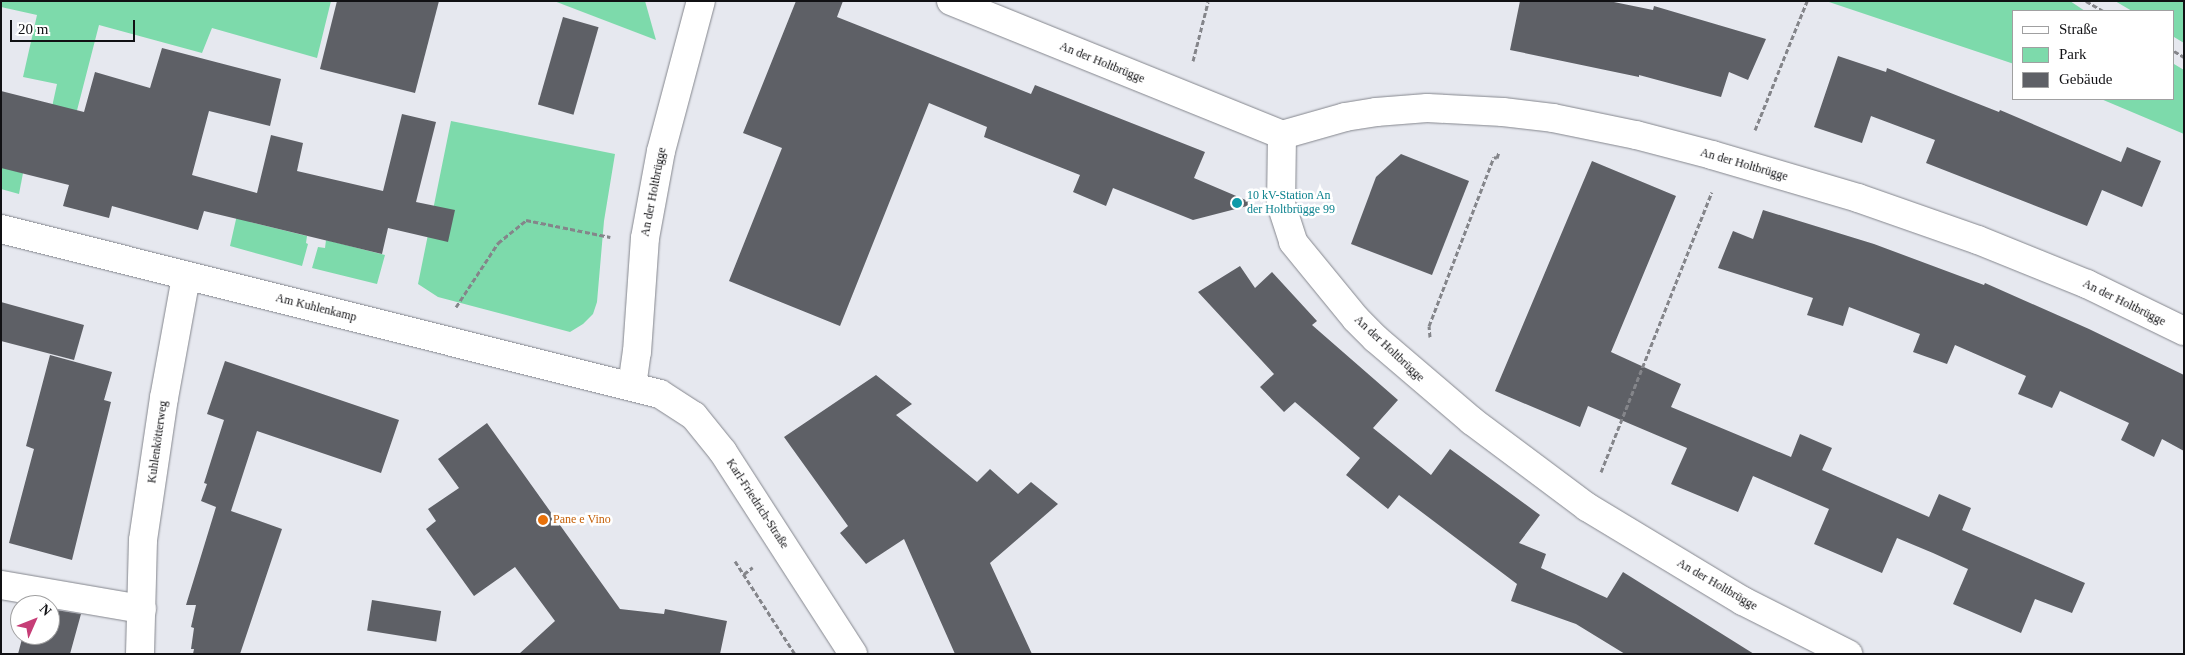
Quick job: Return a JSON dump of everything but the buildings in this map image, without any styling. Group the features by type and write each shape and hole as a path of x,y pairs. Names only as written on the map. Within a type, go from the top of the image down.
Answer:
{"street":[{"name":"An der Holtbrügge","path":"632,386 637,352 641,278 661,151 702,1"},
{"name":"An der Holtbrügge","path":"951,1 1282,135 1345,117 1376,112 1427,108 1509,112 1552,118 1617,132 1733,161 1858,198 1978,240 2086,284 2184,332"},
{"name":"An der Holtbrügge","path":"1282,135 1281,204 1293,242 1356,319 1414,373 1472,421 1587,507 1743,601 1848,654"},
{"name":"Am Kuhlenkamp","path":"1,230 632,386"},
{"name":"Kuhlenkötterweg","path":"140,654 143,540 164,398 186,277"},
{"name":"Karl-Friedrich-Straße","path":"632,386 660,394 694,416 723,452 853,654"},
{"path":"1,584 142,609"}],"path":[{"path":"1587,507 1733,161 1807,1"},
{"path":"2086,1 2102,10"},
{"path":"1184,96 1208,2"},
{"path":"1414,373 1431,345 1429,326 1494,157 1498,158 1499,152"},
{"path":"438,338 498,244 526,220 608,237"},
{"path":"735,561 795,654"}],"green space":[{"path":"1,1 331,1 317,58 212,28 202,53 99,25 74,122 50,116 57,84 23,77 37,15 1,7"},
{"path":"554,1 645,1 656,40"},
{"path":"1826,1 2070,1 2084,10 2012,10 2012,63"},
{"path":"2115,1 2184,1 2184,43 2175,38 2175,10 2130,10"},
{"path":"2175,65 2184,70 2184,134 2103,100 2175,100"},
{"path":"451,121 615,154 604,221 597,302 593,314 583,324 570,332 438,297 418,284"},
{"path":"1,167 23,173 19,194 1,189"},
{"path":"239,206 250,222 307,236 306,243 308,244 302,266 230,246"},
{"path":"326,240 385,255 377,284 312,268 318,247 325,248"}],"place":[{"name":"10 kV-Station An der Holtbrügge 99","path":"1237,203"},
{"name":"Pane e Vino","path":"543,520"}]}
